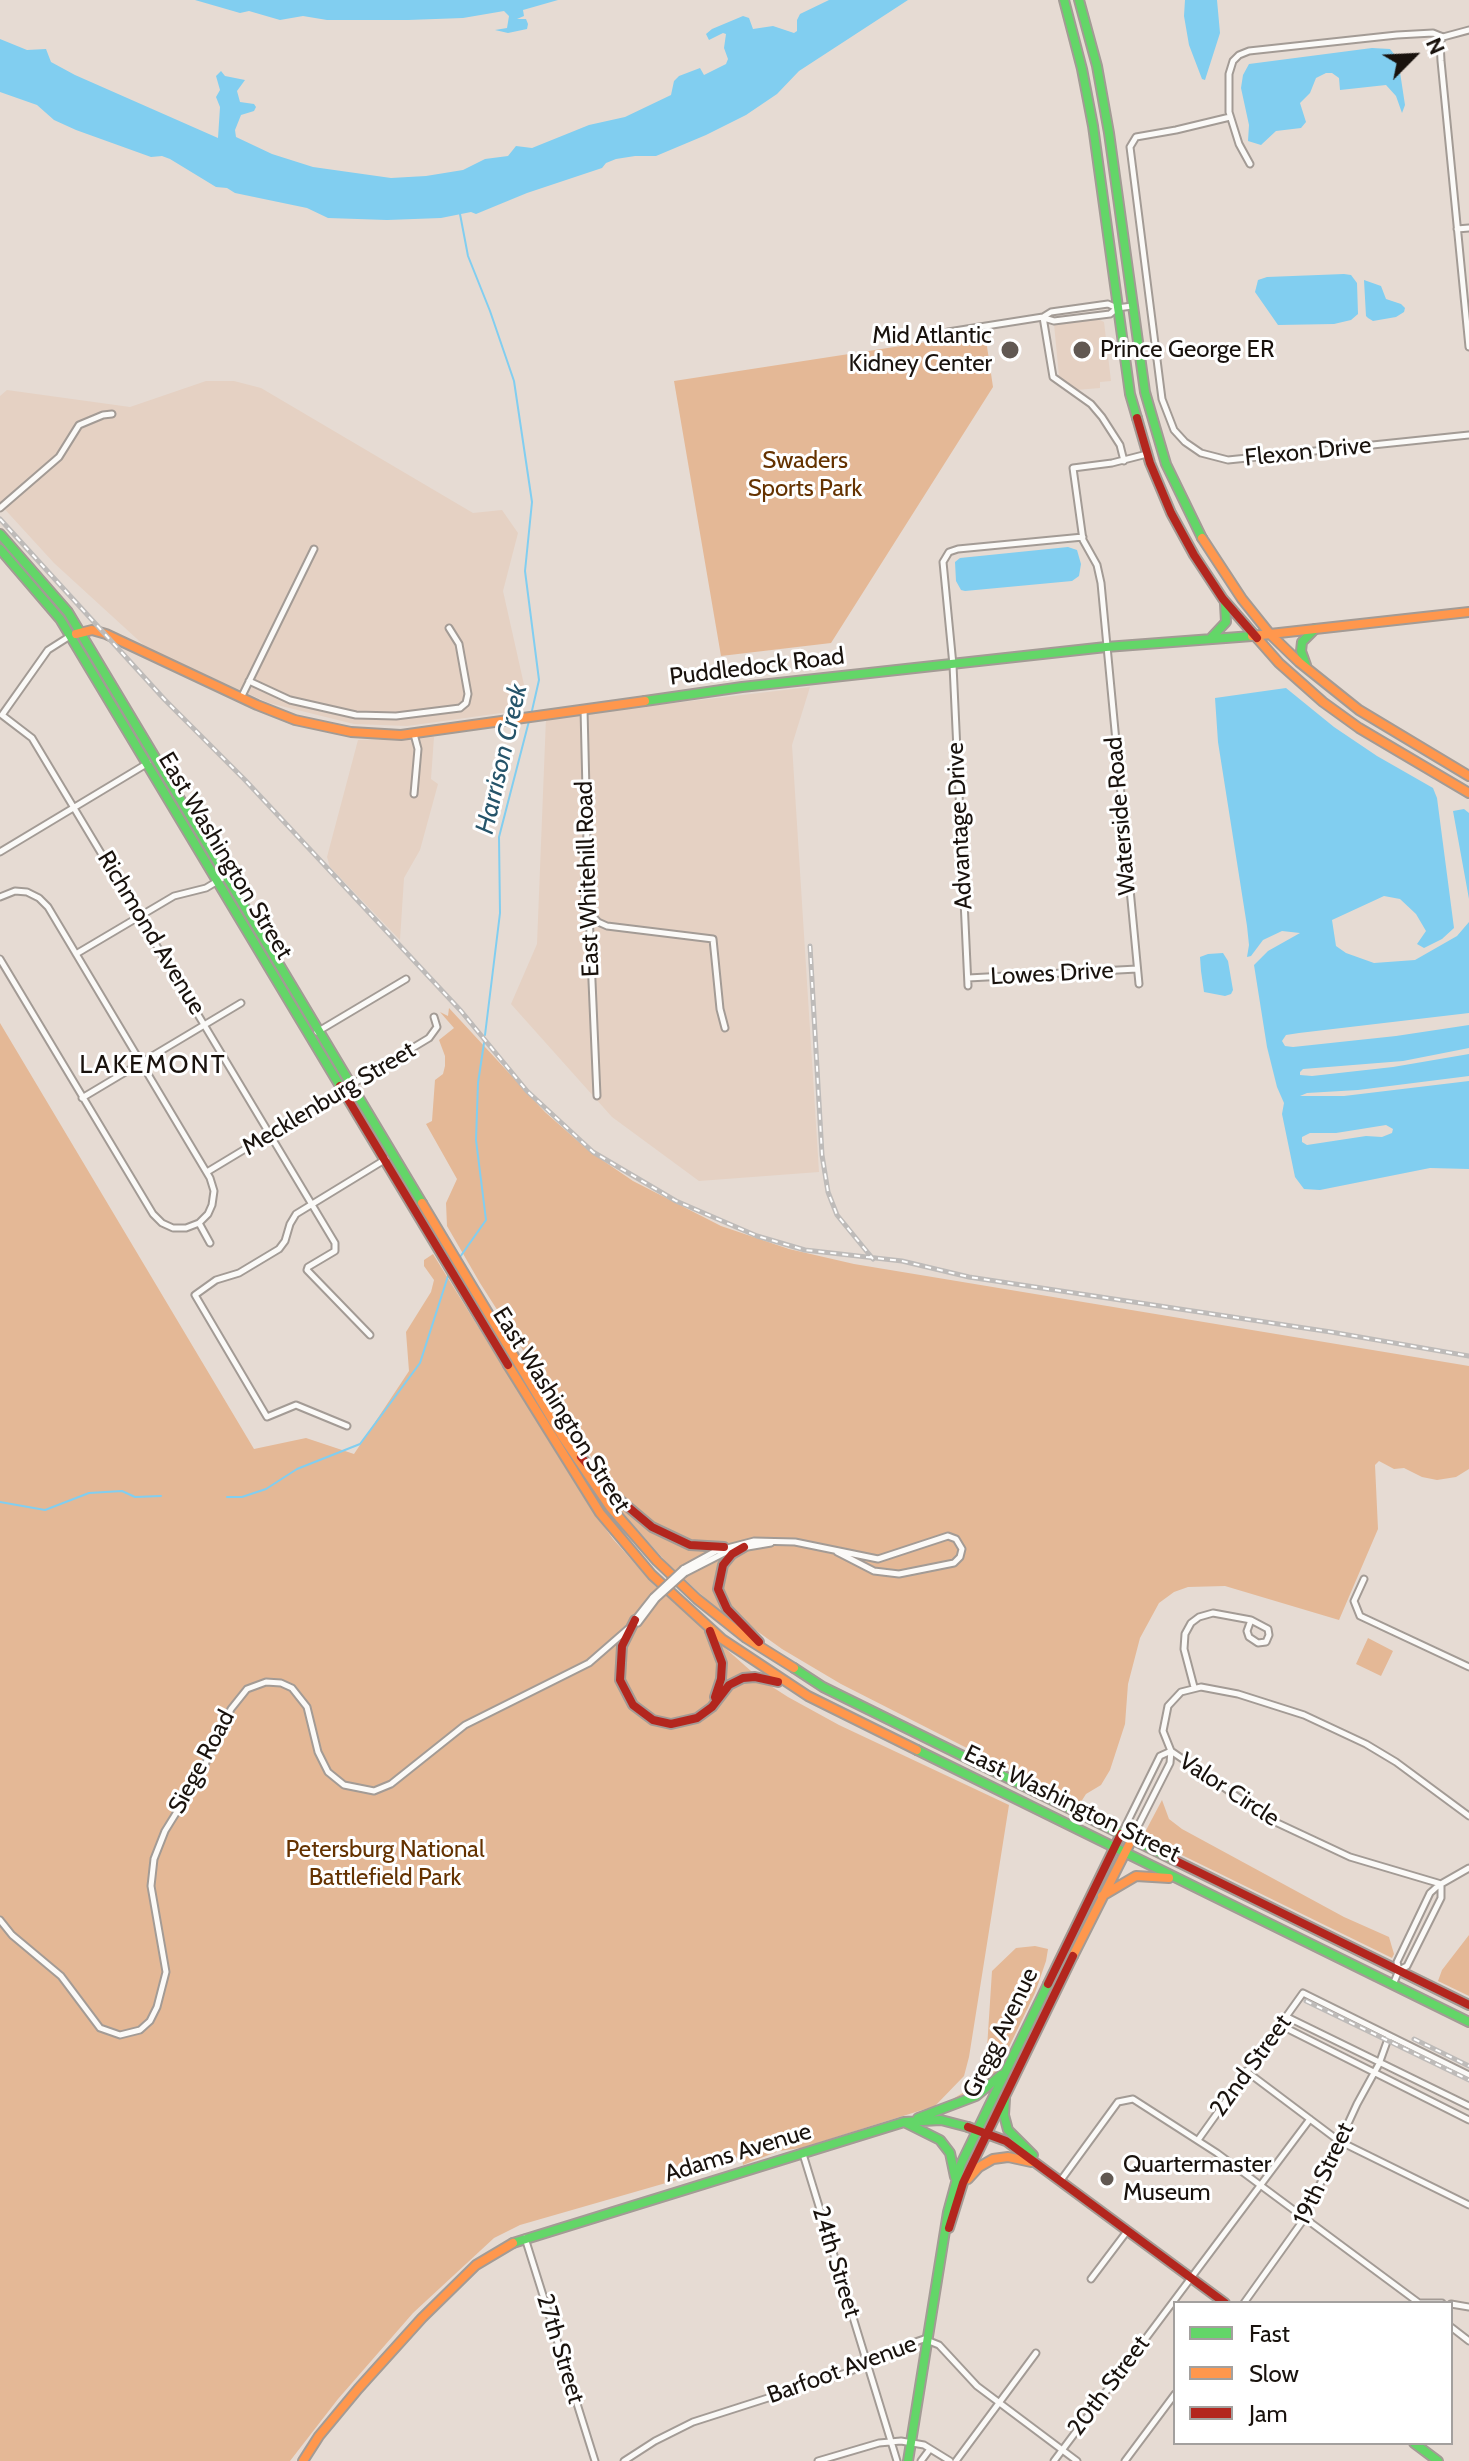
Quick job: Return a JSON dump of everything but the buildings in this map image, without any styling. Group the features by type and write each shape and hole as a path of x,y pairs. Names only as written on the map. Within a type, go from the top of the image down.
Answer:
{"main road":[{"path":"1064,0 1091,112 1130,394 1147,454 1171,513 1223,599 1253,636 1296,680 1339,714 1469,793"},
{"path":"1079,0 1097,66 1109,133 1145,392 1157,438 1175,486 1211,554 1270,634 1335,693 1469,776"},
{"name":"East Washington Street","path":"0,534 58,598 81,632 562,1436 610,1507 657,1561 717,1616 786,1665 848,1700 1469,2005"},
{"name":"East Washington Street","path":"0,549 51,607 71,636 558,1449 600,1513 652,1575 709,1628 790,1686 859,1723 1469,2022"},
{"path":"1211,638 1226,622 1223,599"},
{"name":"Puddledock Road","path":"81,632 92,630 106,634 295,720 370,734 414,734 731,688 1469,612"},
{"path":"1307,669 1301,646 1305,637 1315,629"},
{"path":"71,636 81,632"},
{"path":"562,1436 614,1495 652,1527 690,1545 724,1547"},
{"path":"744,1547 732,1554 721,1569 718,1584 720,1597 738,1622 786,1665"},
{"path":"636,1622 625,1652 623,1673 626,1686 646,1712 672,1720 698,1713 717,1692 722,1663 709,1628"},
{"path":"636,1622 622,1646 620,1680 633,1705 653,1720 671,1724 697,1718 712,1707 729,1685 743,1678 763,1678 790,1686"},
{"name":"Gregg Avenue","path":"908,2461 955,2181 981,2131 1008,2089 1088,1914 1102,1896 1120,1850 1121,1834"},
{"name":"Gregg Avenue","path":"941,2257 960,2191 1007,2067 1120,1850 1132,1839"},
{"path":"1102,1896 1136,1876 1182,1881"},
{"path":"904,2122 976,2096 1007,2067"},
{"path":"1008,2089 1004,2115 1008,2130 1045,2168"},
{"name":"Adams Avenue","path":"303,2461 358,2389 422,2318 476,2265 500,2249 525,2238 904,2122 941,2120 1006,2141 1222,2301"},
{"path":"904,2122 940,2140 953,2160 955,2181"},
{"path":"960,2191 974,2172 993,2159 1014,2157 1045,2168"},
{"path":"1417,2445 1438,2461"}],"street":[{"path":"1250,164 1230,117 1230,67 1243,52 1397,35 1433,33 1443,37 1469,30"},
{"path":"1443,37 1440,42 1441,61 1469,347"},
{"name":"Flexon Drive","path":"1230,117 1136,137 1131,143 1157,363 1166,414 1180,437 1210,457 1228,460 1469,435"},
{"path":"1457,229 1469,228"},
{"path":"948,332 1043,317 1054,321 1110,314 1117,308 1132,306"},
{"path":"1043,317 1052,376 1091,404 1120,445 1124,461 1147,454"},
{"path":"0,508 59,457 79,425 112,414"},
{"name":"Waterside Road","path":"1124,461 1073,468 1083,537 1097,565 1139,984"},
{"name":"Advantage Drive","path":"968,986 953,665 943,562 949,552 1083,537"},
{"path":"241,698 314,549"},
{"path":"249,681 290,700 356,715 396,716 460,708 466,703 468,694 459,644 449,628"},
{"path":"1,716 48,650 71,636"},
{"name":"East Whitehill Road","path":"584,709 587,832 584,894 589,912 597,1096"},
{"name":"Richmond Avenue","path":"1,716 32,738 337,1248 307,1270 370,1335"},
{"path":"414,734 418,749 414,794"},
{"path":"0,852 156,759"},
{"path":"76,954 174,896 198,891 226,876"},
{"path":"0,897 21,891 39,898 48,907 207,1172 214,1198 210,1212 199,1223 186,1228 173,1228 157,1219 0,959"},
{"path":"589,912 607,926 713,939 720,1009 725,1028"},
{"name":"Lowes Drive","path":"968,978 1137,969"},
{"path":"309,1036 406,979"},
{"path":"82,1098 241,1003"},
{"name":"Mecklenburg Street","path":"207,1172 429,1038 437,1027 434,1017"},
{"path":"347,1426 296,1405 267,1417 195,1298 197,1292 216,1280 239,1273 279,1249 286,1239 292,1219 312,1203 394,1155"},
{"path":"199,1223 210,1243"},
{"name":"Siege Road","path":"0,1920 12,1935 61,1976 100,2028 120,2035 140,2030 150,2021 157,2007 166,1972 151,1886 154,1859 165,1831 201,1773 231,1709 247,1689 266,1682 292,1688 307,1707 318,1752 328,1772 350,1788 374,1791 391,1784 465,1725 589,1663 636,1622 655,1598 684,1571 724,1547 754,1541 780,1541 801,1543 871,1559 887,1558 948,1536 956,1539 962,1549 954,1563 890,1574 866,1568 837,1552"},
{"name":"Siege Road","path":"684,1571 711,1557 780,1541"},
{"path":"887,1558 884,1566 890,1574"},
{"path":"1364,1579 1354,1601 1360,1616 1469,1667"},
{"path":"1251,1620 1247,1631 1249,1637 1258,1643 1266,1642 1268,1629 1251,1620 1213,1613 1191,1623 1185,1634 1184,1649 1194,1687 1214,1688 1275,1705 1340,1731 1417,1776 1469,1816"},
{"name":"Valor Circle","path":"1194,1687 1181,1692 1168,1706 1163,1731 1171,1751 1245,1804 1297,1833 1350,1857 1441,1884"},
{"path":"1121,1834 1160,1756 1171,1751 1170,1763 1132,1839"},
{"path":"1399,1970 1397,1962 1430,1893 1469,1868"},
{"path":"1392,1985 1399,1970 1407,1966 1441,1898 1441,1884"},
{"name":"22nd Street","path":"1198,2140 1303,1993 1389,2036"},
{"path":"1286,2017 1469,2106"},
{"path":"1280,2025 1469,2120"},
{"path":"1389,2036 1469,2075"},
{"name":"19th Street","path":"1245,2301 1304,2219 1339,2141 1379,2064 1389,2036"},
{"path":"1246,2071 1339,2141 1469,2205"},
{"path":"1061,2180 1118,2102 1127,2099 1138,2102 1198,2140 1415,2301"},
{"name":"20th Street","path":"1054,2461 1310,2119"},
{"name":"24th Street","path":"803,2154 897,2461"},
{"path":"1091,2279 1128,2230"},
{"name":"27th Street","path":"525,2238 595,2461"},
{"path":"1453,2329 1469,2341"},
{"name":"Barfoot Avenue","path":"624,2461 693,2422 868,2365 913,2342 928,2340 939,2345 967,2378 1077,2461"},
{"path":"956,2461 1036,2353"},
{"path":"1125,2461 1173,2397"},
{"path":"818,2461 891,2441 911,2442 950,2461"},
{"path":"921,2461 930,2449"}],"shaded area":[{"name":"Prince George ER","path":"1098,319 1104,322 1111,381 1100,382 1100,388 1076,390 1059,376 1054,324"},
{"path":"206,381 234,381 261,388 473,513 502,510 518,533 503,591 527,698 516,711 407,726 354,724 269,703 148,649 54,563 0,504 0,396 7,390 130,407"},
{"path":"810,687 792,745 819,1172 699,1181 612,1117 511,1004 537,944 546,718"},
{"path":"434,737 431,779 438,784 420,850 404,878 400,940 330,867 327,857 358,740"}],"green space":[{"name":"Swaders Sports Park","path":"985,333 993,387 831,643 721,656 674,381"},
{"path":"449,1008 545,1112 589,1151 633,1181 721,1226 789,1249 854,1264 1469,1366 1469,1469 1456,1477 1437,1480 1404,1468 1394,1469 1379,1461 1375,1465 1378,1529 1339,1620 1225,1586 1188,1587 1159,1603 1140,1638 1128,1684 1125,1724 1110,1770 1101,1785 1086,1794 1079,1805 841,1684 782,1649 722,1606 721,1610 717,1609 668,1564 608,1497 609,1485 447,1226 446,1203 457,1179 426,1124 432,1121 435,1080 443,1074 445,1066 439,1040 454,1028 440,1012 448,1016"},
{"name":"Petersburg National Battlefield Park","path":"0,1023 254,1449 306,1438 354,1454 409,1371 406,1332 431,1292 434,1280 424,1266 424,1260 433,1254 589,1506 613,1539 654,1585 760,1679 788,1697 839,1725 1009,1805 969,2057 964,2076 935,2106 801,2148 779,2151 743,2165 742,2157 733,2158 720,2163 718,2168 520,2225 494,2238 413,2313 338,2399 290,2461 0,2461"},
{"path":"1368,1638 1393,1651 1381,1676 1356,1664"},
{"path":"1162,1800 1169,1819 1182,1829 1344,1917 1389,1937 1394,1954 1392,1958 1143,1836"},
{"path":"1469,1935 1469,1996 1438,1981 1442,1970"},
{"path":"1035,1946 1048,1949 1046,1961 1035,1993 996,2074 981,2087 951,2100 981,2079 986,2064 992,1971 1016,1948"}],"water":[{"path":"195,0 558,0 523,10 524,16 517,19 526,19 527,29 508,33 495,30 507,28 509,16 504,11 463,18 327,20 303,16 280,20"},
{"path":"829,0 908,0 799,71 777,94 746,115 706,135 656,156 616,159 602,168 476,214 471,212 441,218 328,218 307,208 235,193 216,187 170,159 151,157 76,130 54,120 37,105 0,92 0,39 27,50 46,49 51,62 75,75 218,138 220,107 216,97 220,90 216,76 221,71 225,76 245,80 237,91 240,102 256,107 254,111 241,115 235,130 236,137 272,154 313,167 391,178 426,176 463,170 485,159 508,156 516,146 532,148 589,125 625,117 671,95 674,81 679,76 700,68 704,75 726,64 726,34 709,40 706,34 712,29 743,16 749,18 753,29 773,26 794,33 800,14"},
{"path":"1185,0 1217,0 1220,33 1205,80 1189,45 1184,16"},
{"path":"1372,48 1390,49 1398,59 1405,105 1402,113 1396,96 1386,85 1340,90 1339,78 1326,73 1316,78 1310,93 1300,103 1306,122 1301,128 1276,131 1261,145 1248,141 1249,125 1241,88 1249,64"},
{"path":"1351,275 1357,283 1358,314 1351,320 1334,324 1278,325 1255,292 1258,280 1267,277"},
{"path":"1364,280 1381,286 1386,299 1401,304 1404,312 1396,317 1373,321 1368,318"},
{"path":"1068,547 1077,550 1081,564 1079,576 1072,581 965,591 956,581 955,562 960,558"},
{"path":"1286,688 1334,727 1433,788 1437,798 1454,928 1442,939 1424,948 1417,944 1426,931 1416,914 1400,899 1384,896 1332,920 1336,946 1374,963 1415,960 1457,936 1469,922 1469,1013 1299,1033 1286,1035 1282,1041 1285,1046 1293,1047 1469,1025 1469,1048 1403,1061 1303,1069 1300,1075 1393,1067 1469,1054 1469,1076 1300,1096 1344,1096 1469,1081 1469,1169 1430,1168 1320,1190 1304,1189 1295,1177 1282,1114 1284,1103 1267,1047 1254,965 1268,951 1300,933 1282,931 1263,940 1247,957 1247,926 1218,742 1215,698","holes":["1386,1125 1393,1129 1392,1133 1382,1137 1366,1136 1307,1145 1302,1142 1302,1137 1310,1133 1336,1133"]},
{"path":"1464,809 1469,813 1469,899 1453,811"},
{"path":"1223,953 1228,961 1233,990 1225,996 1204,992 1200,957"}],"waterway":[{"name":"Harrison Creek","path":"460,214 468,256 514,381 532,502 525,571 539,680 531,715"},
{"name":"Harrison Creek","path":"485,1035 500,913 499,837 529,721"},
{"name":"Harrison Creek","path":"460,1257 486,1220 476,1140 478,1083 484,1043"},
{"name":"Harrison Creek","path":"227,1497 242,1497 266,1489 297,1469 360,1444 420,1363 448,1276"},
{"path":"0,1502 45,1510 89,1493 122,1491 135,1497 161,1496"}],"railway":[{"path":"0,519 165,700 245,780 461,1011 527,1091 593,1152 676,1201 757,1236 805,1250 902,1261 969,1277 1469,1356"},
{"path":"810,946 822,1155 828,1192 837,1215 873,1259"},
{"path":"1306,2001 1469,2080"},
{"path":"1414,2039 1469,2066"}],"traffic: fast":[{"path":"1064,0 1093,126 1130,394 1137,418"},
{"path":"1079,0 1097,66 1109,133 1145,392 1166,464 1202,538"},
{"path":"0,534 68,612 422,1203"},
{"path":"0,549 60,619 340,1086"},
{"path":"1211,638 1226,622 1225,604"},
{"path":"1306,665 1301,651 1302,642 1315,629"},
{"path":"645,701 742,687 1106,647 1252,636"},
{"path":"794,1668 823,1687 1172,1859"},
{"path":"917,1750 1469,2022"},
{"path":"908,2461 948,2212 961,2164 1048,1984"},
{"path":"918,2118 976,2096 1001,2075"},
{"path":"1005,2099 1004,2115 1008,2130 1033,2155"},
{"path":"513,2243 904,2122 941,2120 968,2127"},
{"path":"906,2123 940,2140 950,2153 955,2177"},
{"path":"1417,2445 1438,2461"}],"traffic: slow":[{"path":"1202,538 1242,599 1270,634 1299,662 1359,710 1469,776"},
{"path":"1252,636 1469,612"},
{"path":"76,634 92,630 106,634 257,705 295,720 351,732 401,735 645,701"},
{"path":"1257,638 1279,663 1323,702 1359,728 1469,793"},
{"path":"422,1203 562,1436 610,1507 657,1561 697,1599 746,1638 794,1668"},
{"path":"508,1365 600,1513 652,1575 722,1639 808,1696 917,1750"},
{"path":"1073,1956 1132,1839"},
{"path":"1102,1896 1136,1876 1169,1878"},
{"path":"968,2179 979,2167 993,2159 1008,2157 1031,2162"},
{"path":"303,2461 319,2436 358,2389 422,2318 476,2265 513,2243"}],"traffic: jam":[{"path":"1137,418 1150,463 1171,513 1223,599 1257,638"},
{"path":"340,1086 508,1365"},
{"path":"581,1457 614,1495 652,1527 690,1545 724,1547"},
{"path":"744,1547 732,1554 723,1565 718,1589 727,1609 759,1642"},
{"path":"635,1620 622,1646 620,1680 633,1705 653,1720 671,1724 697,1718 712,1707 729,1685 743,1678 778,1682"},
{"path":"710,1631 722,1663 715,1697"},
{"path":"1048,1984 1121,1834"},
{"path":"1172,1859 1469,2005"},
{"path":"949,2228 963,2183 1073,1956"},
{"path":"968,2127 1006,2141 1222,2301"}],"place":[{"name":"Mid Atlantic Kidney Center","path":"1010,350"},
{"name":"Prince George ER","path":"1082,350"},
{"name":"Quartermaster Museum","path":"1107,2179"}],"district":[{"name":"LAKEMONT","path":"153,1065"}]}
